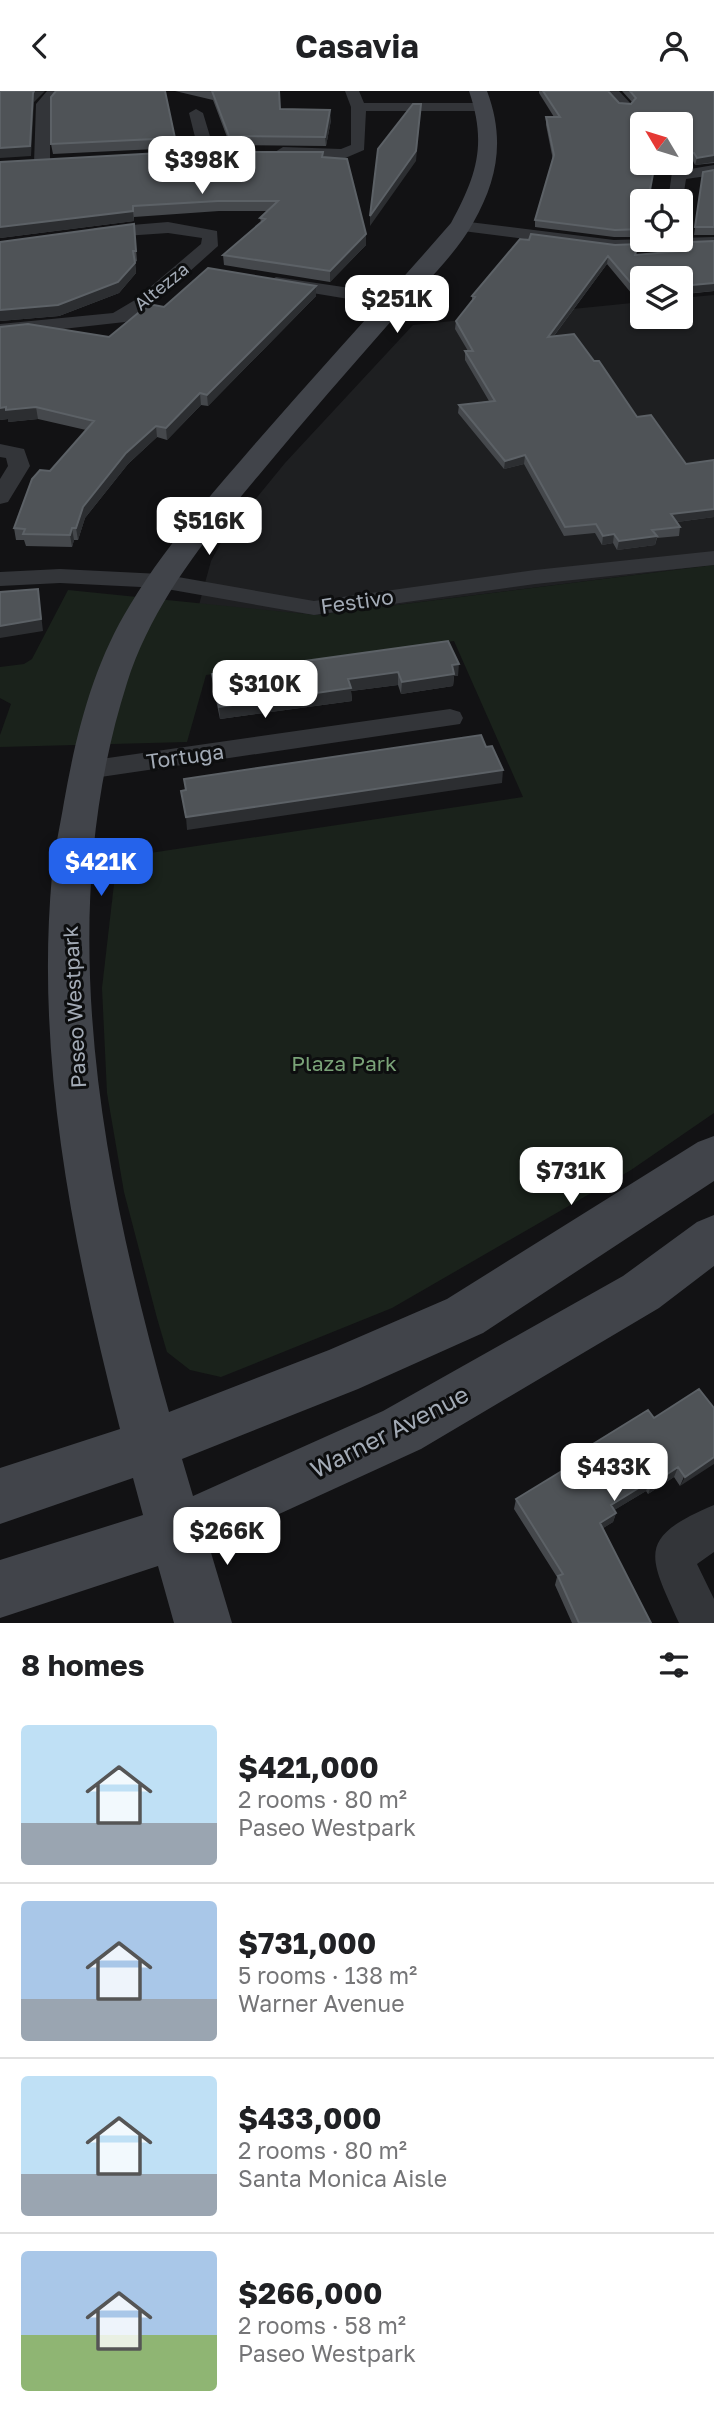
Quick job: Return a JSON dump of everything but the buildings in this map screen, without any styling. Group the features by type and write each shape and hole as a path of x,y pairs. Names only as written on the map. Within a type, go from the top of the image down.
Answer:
{"street":[{"path":"21,164 49,163 43,104 55,91"},
{"path":"262,152 343,154 359,146 358,107 352,91"},
{"path":"611,91 625,105"},
{"path":"358,107 481,99"},
{"name":"Paseo Westpark","path":"203,1623 149,1445 113,1308 80,1122 69,957 71,877 87,770 114,672 143,609 161,581 206,519 461,226 479,191 489,159 492,135 481,99"},
{"path":"196,113 207,154"},
{"path":"677,189 678,175 714,170"},
{"path":"461,226 614,245 630,244"},
{"name":"Altezza","path":"0,330 117,318 142,304 186,267 209,246 211,235 197,230 172,228 79,234"},
{"path":"693,242 714,242"},
{"path":"186,267 212,272"},
{"path":"252,278 397,301"},
{"path":"0,450 16,454 19,466 0,497"},
{"name":"Festivo","path":"0,579 60,576 161,581 314,608 536,577 714,558"},
{"name":"Tortuga","path":"87,770 450,718"},
{"path":"0,1496 149,1445 340,1371 465,1316 714,1156"},
{"name":"Warner Avenue","path":"0,1589 177,1532 402,1430 641,1292 714,1237"},
{"path":"702,1623 675,1565 676,1552 714,1527"}],"shaded area":[{"path":"714,295 714,565 317,615 199,605 211,561 223,539 285,463 413,325 630,303 630,329 693,329 693,297"}],"green space":[{"name":"Plaza Park","path":"714,565 714,1113 631,1170 392,1308 221,1377 190,1370 167,1352 124,1192 107,1093 102,988 117,858 523,797 454,641 206,675 187,742 0,747 0,735 11,704 0,698 0,667 24,664 32,659 68,590 317,615"}]}
